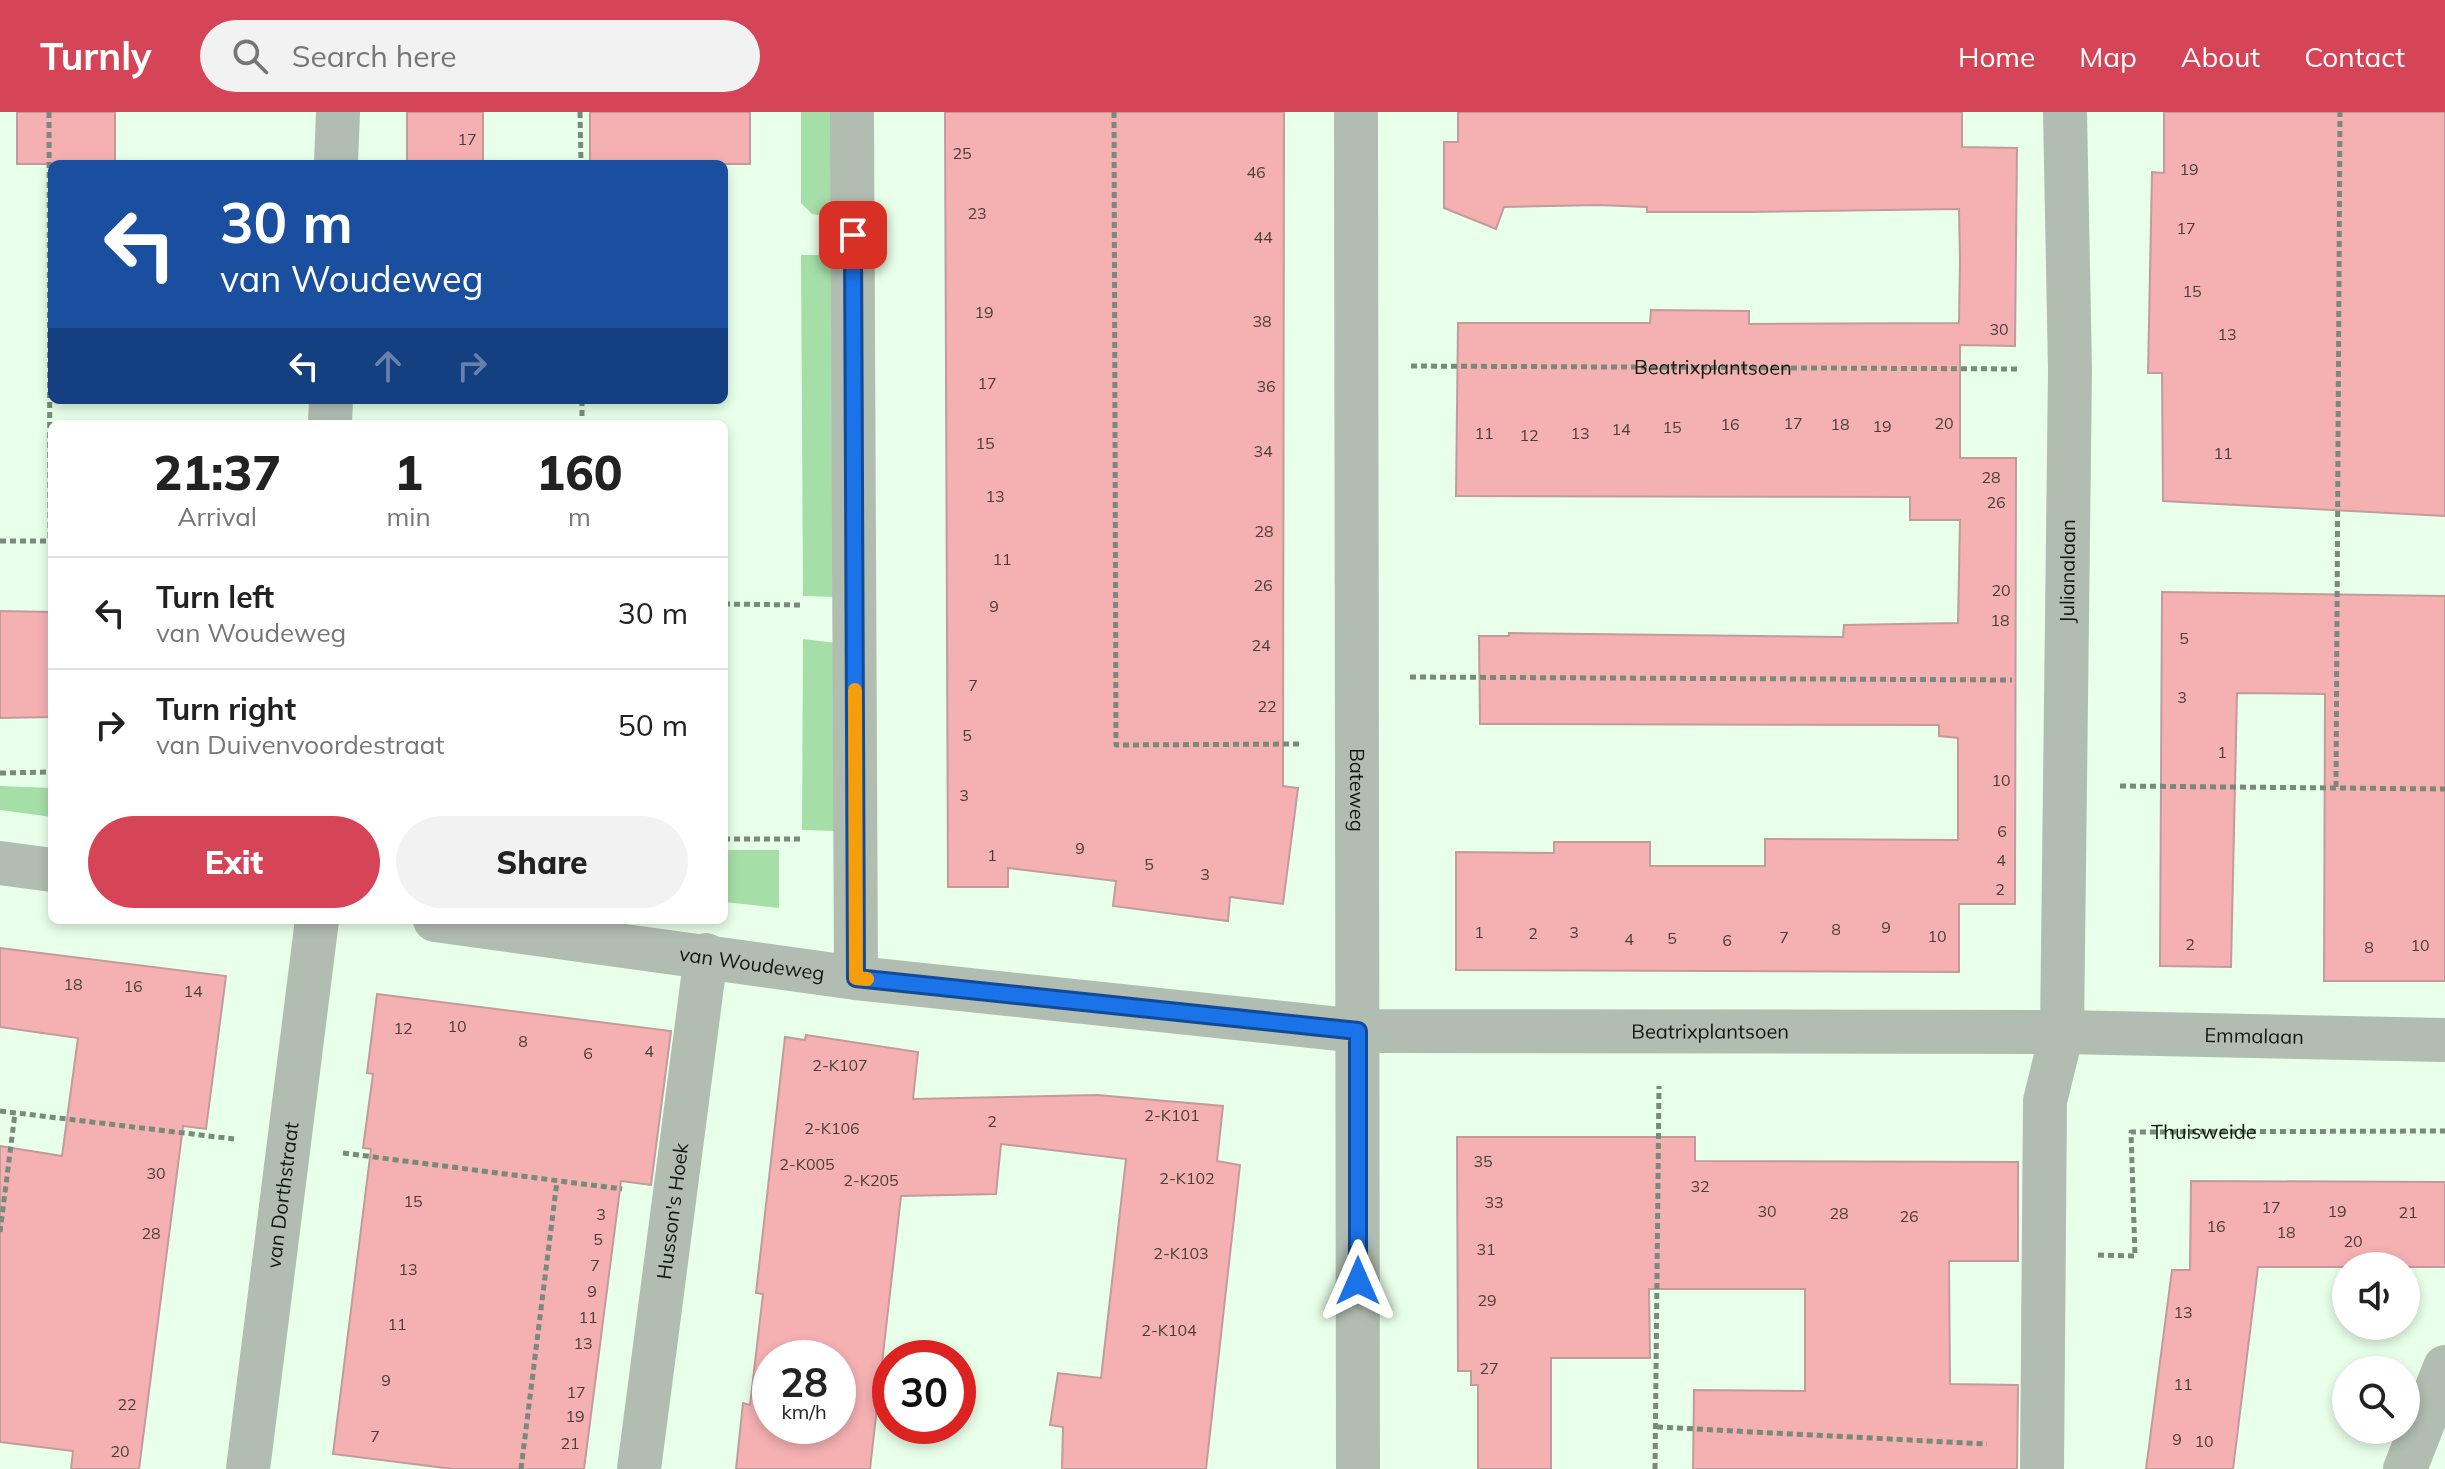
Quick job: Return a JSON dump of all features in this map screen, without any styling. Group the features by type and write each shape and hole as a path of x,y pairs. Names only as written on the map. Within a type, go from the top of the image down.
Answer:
{"street":[{"path":"336,160 338,112"},
{"path":"852,112 856,978"},
{"name":"Bateweg","path":"1356,112 1358,1469"},
{"name":"Julianalaan","path":"2062,1032 2070,370 2065,112"},
{"path":"0,863 48,869"},
{"name":"van Dorthstraat","path":"248,1469 316,924"},
{"name":"van Woudeweg","path":"466,924 856,978 1358,1031"},
{"name":"Husson's Hoek","path":"639,1469 706,955"},
{"name":"Beatrixplantsoen","path":"1358,1031 2062,1032"},
{"path":"2042,1458 2045,1101 2062,1032"},
{"name":"Emmalaan","path":"2062,1032 2445,1040"},
{"path":"2405,1469 2445,1367"}],"path":[{"path":"49,112 49,160"},
{"path":"580,112 581,160"},
{"path":"1114,112 1116,745 1357,744"},
{"path":"2336,787 2340,112"},
{"name":"Beatrixplantsoen","path":"1356,366 2070,370"},
{"path":"0,541 48,541"},
{"path":"728,604 854,605"},
{"path":"1357,676 2064,680"},
{"path":"0,773 48,772"},
{"path":"2063,785 2445,789"},
{"path":"728,839 856,839"},
{"path":"1655,1469 1659,1077"},
{"path":"0,1232 15,1113"},
{"name":"Thuisweide","path":"2044,1255 2135,1256 2131,1132 2445,1131"},
{"path":"521,1469 557,1181"},
{"path":"1657,1427 2042,1458"}],"green space":[{"path":"801,112 837,112 838,218 812,214 801,203"},
{"path":"801,255 834,255 836,597 803,596"},
{"path":"803,639 836,643 838,831 802,830"},
{"path":"0,786 48,788 48,816 0,810"},
{"path":"728,850 779,850 779,908 728,902"}],"building":[{"path":"17,112 115,112 115,160 48,160 48,164 17,164"},
{"path":"407,112 483,112 483,160 407,160"},
{"path":"590,112 750,112 750,164 728,164 728,160 590,160"},
{"path":"945,112 1284,112 1283,786 1298,788 1283,904 1230,897 1228,921 1113,906 1116,881 1008,868 1008,887 948,887"},
{"path":"1458,112 1962,112 1962,147 2017,148 2015,346 1960,345 1960,458 2016,458 2015,904 1959,904 1959,972 1456,970 1456,852 1554,853 1554,842 1650,842 1650,866 1765,866 1765,839 1958,840 1958,738 1939,736 1939,725 1480,724 1479,636 1509,636 1509,633 1843,637 1844,625 1958,623 1960,520 1910,520 1910,497 1456,496 1458,323 1650,323 1651,310 1749,311 1749,324 1959,323 1960,260 1959,209 1647,212 1647,207 1599,205 1504,207 1496,229 1444,208 1444,142 1458,142"},
{"path":"2164,112 2445,112 2445,516 2163,501 2162,373 2148,373 2152,172 2164,173"},
{"path":"2162,592 2445,596 2445,981 2324,981 2325,694 2237,693 2231,967 2160,966"},
{"path":"0,611 48,612 48,717 0,718"},
{"path":"0,948 226,976 206,1129 183,1126 139,1469 71,1469 73,1451 0,1442 0,1146 62,1156 78,1038 0,1027"},
{"path":"377,994 671,1031 651,1185 621,1181 584,1469 453,1469 333,1454 371,1149 363,1148 373,1074 367,1073"},
{"path":"806,1035 918,1052 913,1099 1097,1095 1223,1106 1217,1161 1240,1165 1206,1469 1062,1469 1063,1427 1050,1425 1058,1373 1101,1378 1126,1159 1001,1144 996,1194 901,1196 885,1340 872,1340 873,1444 870,1469 736,1469 743,1403 750,1405 752,1388 752,1444 856,1444 856,1340 758,1340 763,1294 756,1293 785,1037 805,1040"},
{"path":"1457,1137 1695,1137 1695,1161 2018,1162 2018,1261 1949,1261 1950,1384 2018,1385 2017,1469 1693,1469 1694,1390 1805,1391 1805,1289 1649,1289 1650,1358 1551,1358 1551,1469 1478,1469 1478,1385 1471,1385 1471,1371 1458,1371"},
{"path":"2191,1181 2445,1182 2445,1267 2420,1267 2420,1252 2332,1252 2332,1267 2258,1267 2233,1469 2146,1469 2172,1270 2190,1270"}],"slow traffic":[{"path":"855,690 856,978 867,979"}],"route":[{"path":"853,235 856,978 1358,1031 1358,1281"}]}
